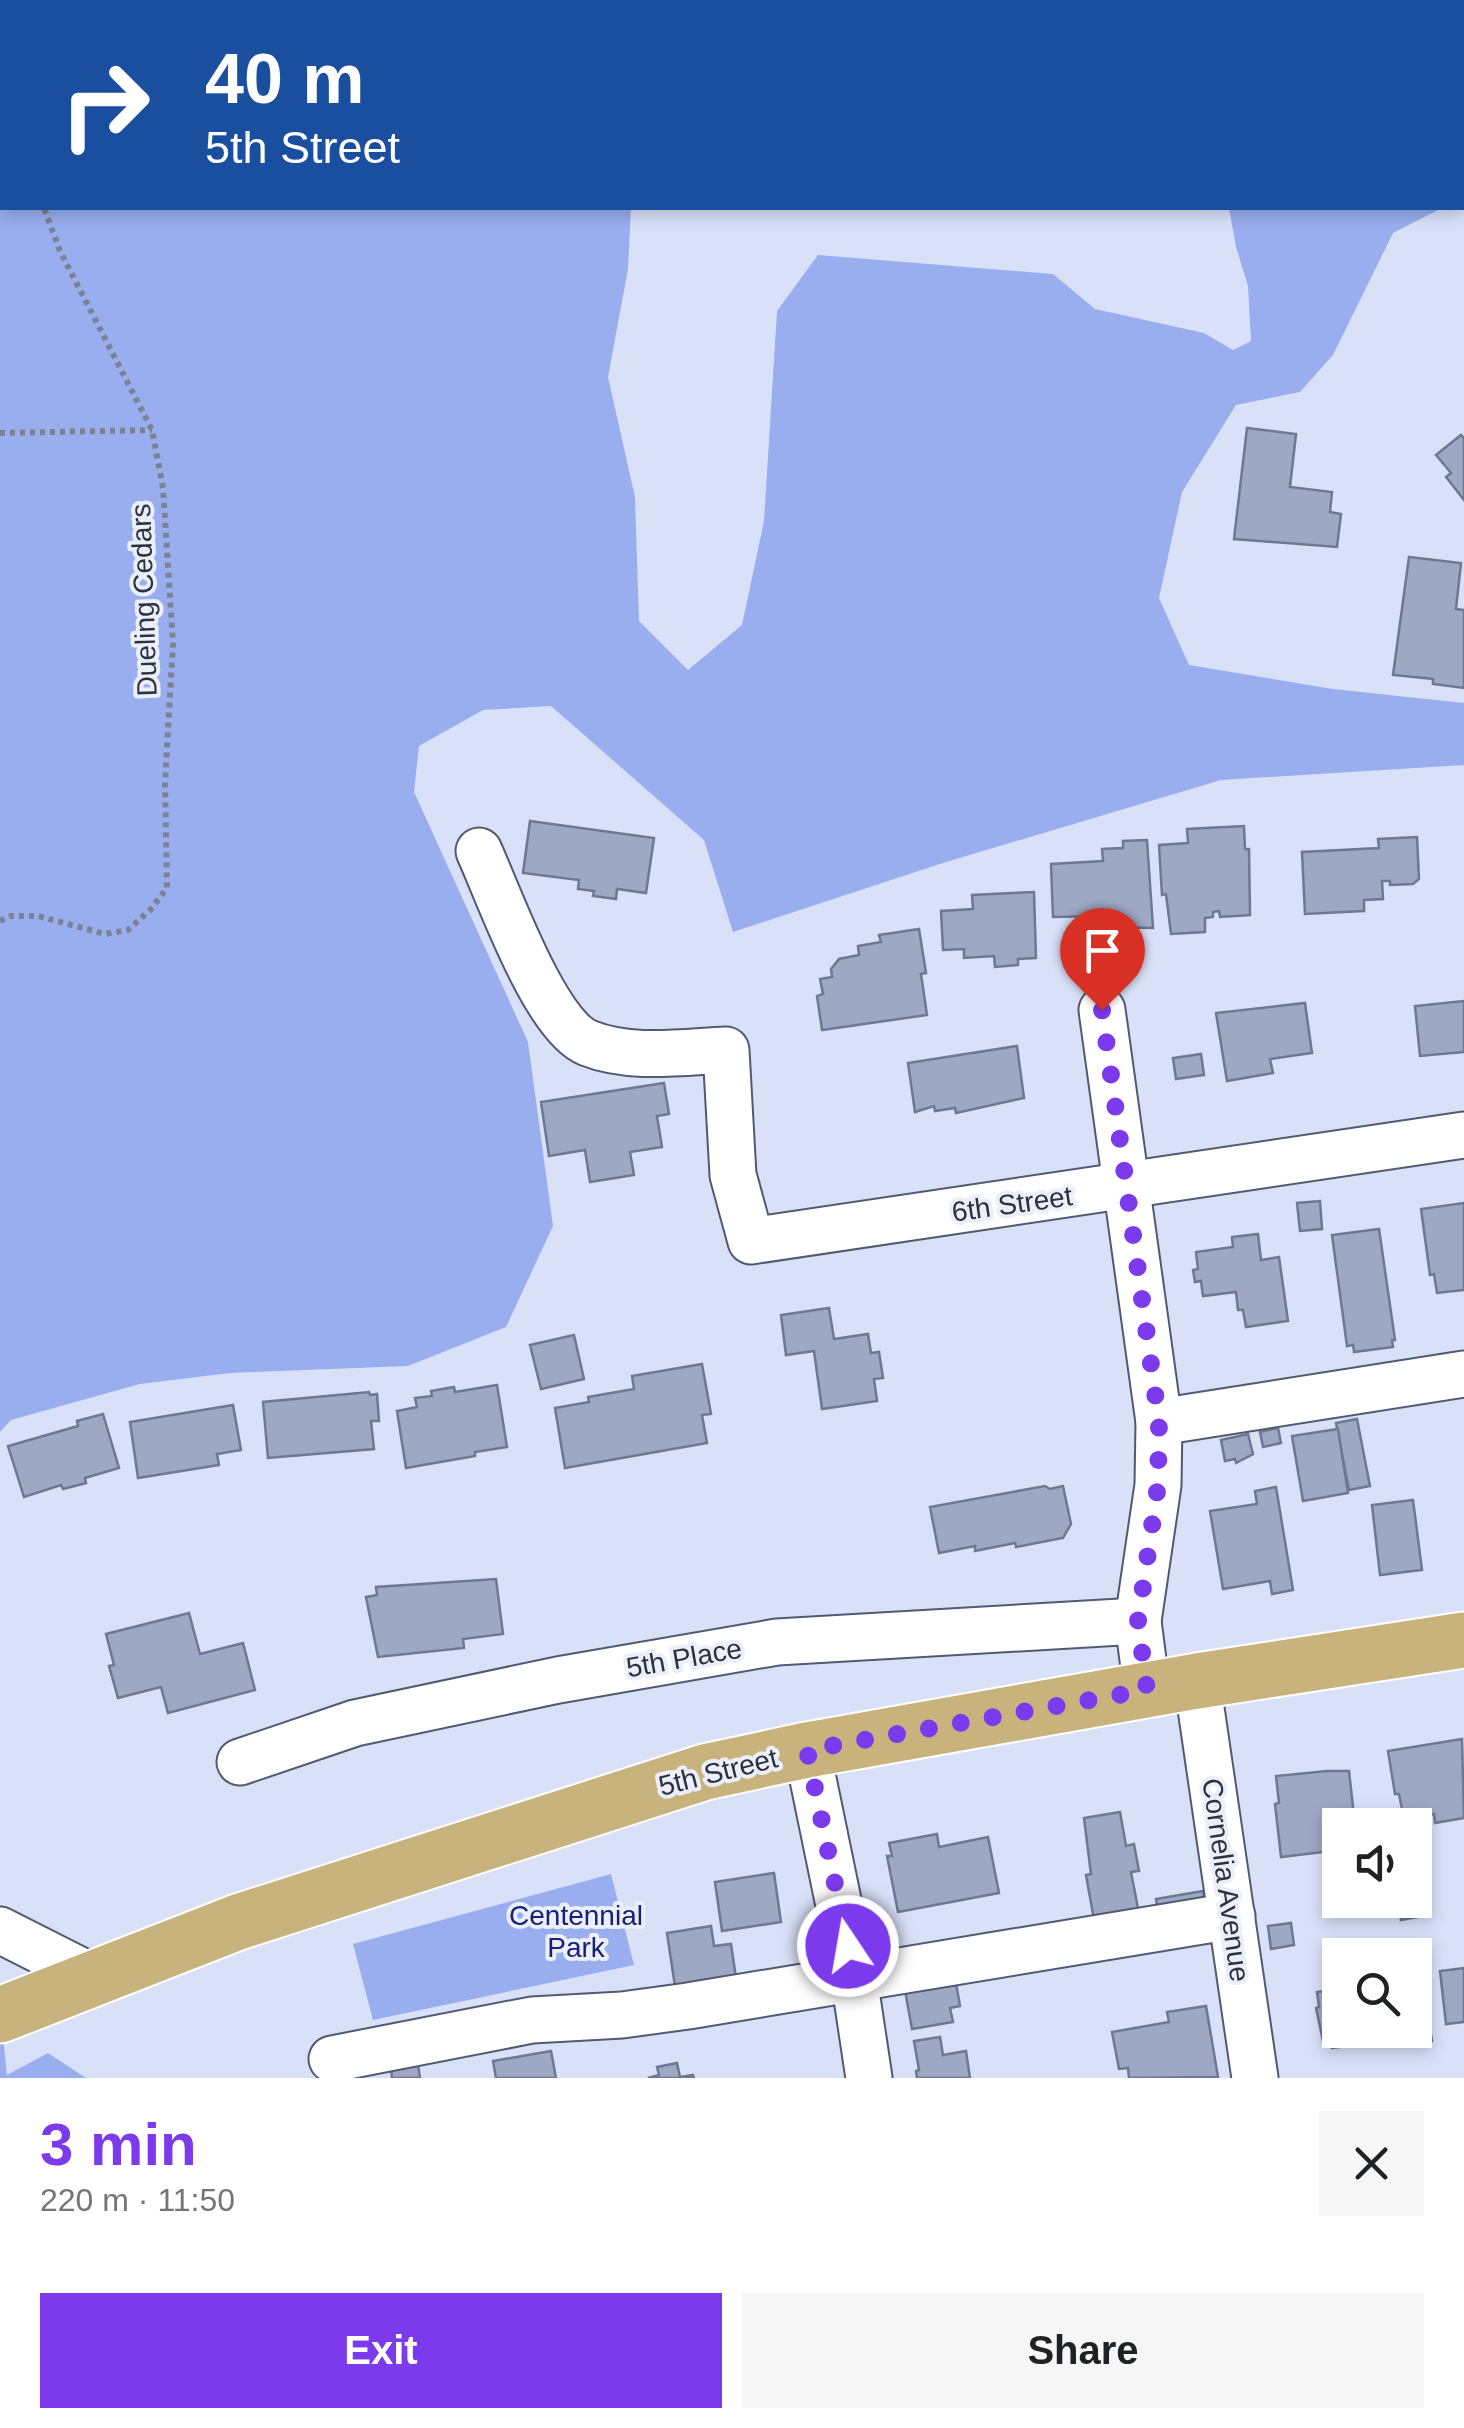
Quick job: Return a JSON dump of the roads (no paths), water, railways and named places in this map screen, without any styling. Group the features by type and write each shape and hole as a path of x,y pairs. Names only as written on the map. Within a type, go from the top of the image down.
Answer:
{"main road":[{"name":"5th Street","path":"0,2015 238,1922 705,1772 807,1750 1172,1686 1464,1640"}],"street":[{"name":"6th Street","path":"478,851 547,1002 565,1026 584,1042 612,1050 661,1053 726,1050 734,1175 752,1241 1464,1135"},
{"name":"Cornelia Avenue","path":"1102,1010 1159,1422 1158,1485 1138,1621 1172,1686 1232,1916 1256,2078"},
{"path":"1159,1422 1464,1374"},
{"name":"5th Place","path":"240,1762 355,1724 558,1680 777,1642 1138,1621"},
{"path":"807,1750 854,1978 869,2078"},
{"path":"332,2059 532,2020 622,2016 1232,1916"},
{"path":"0,1930 93,1977"}],"park label":[{"name":"Centennial Park","path":"576,1931"}]}
